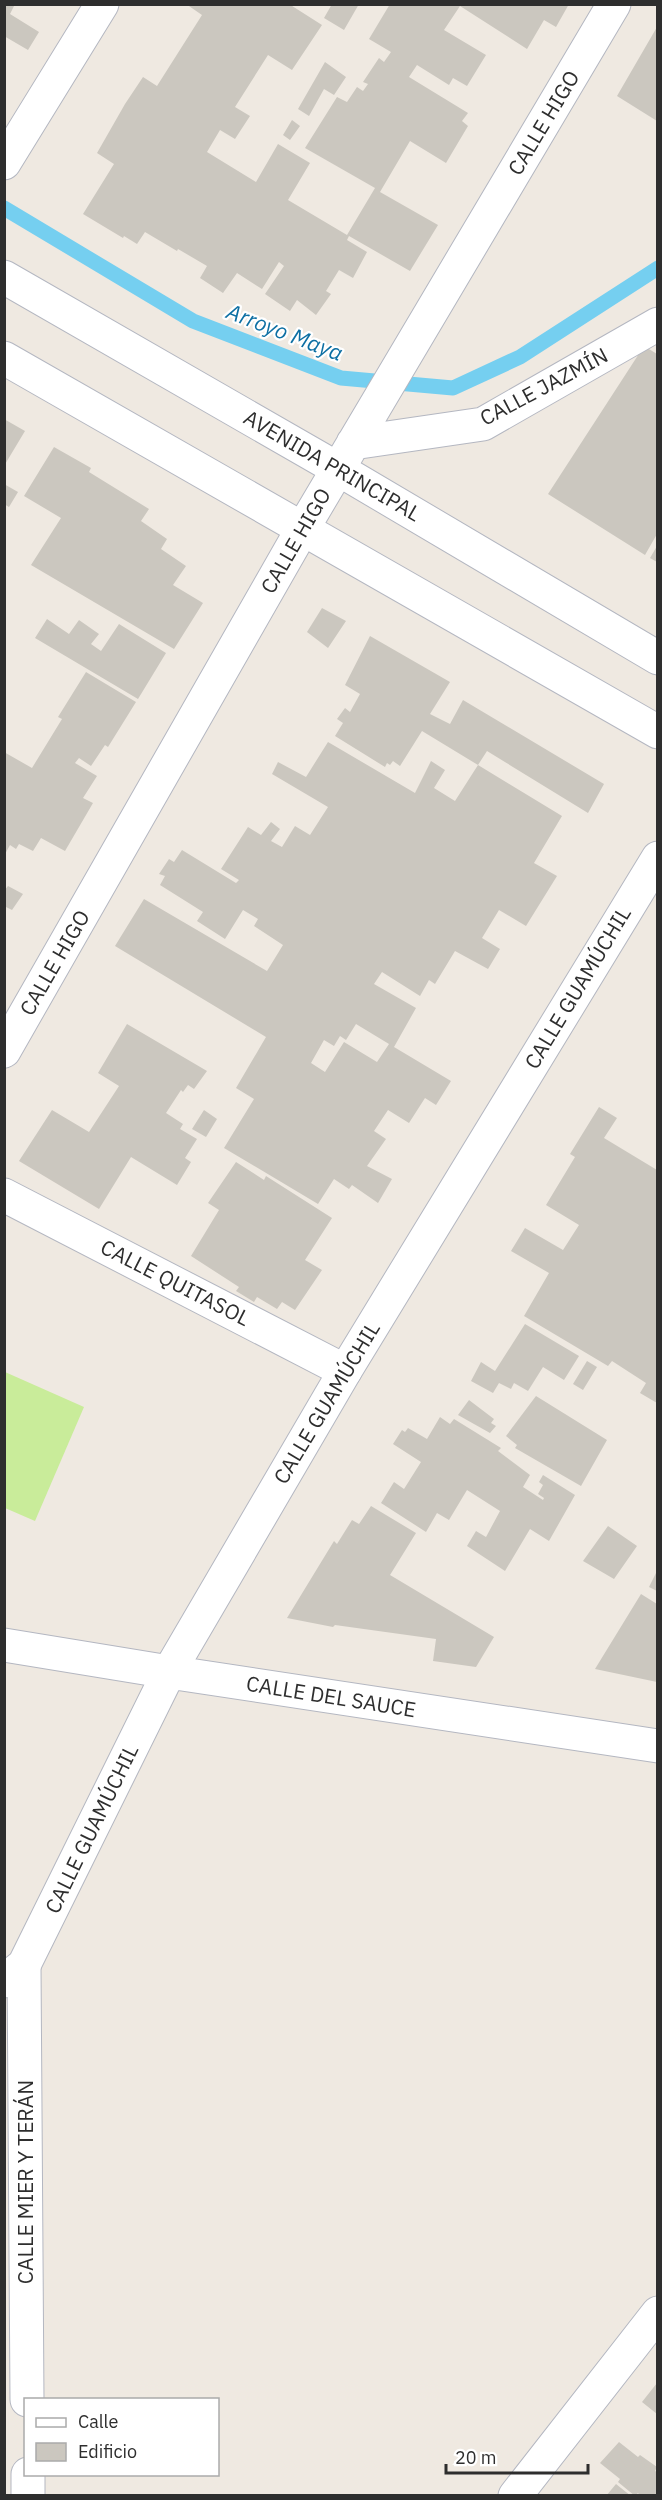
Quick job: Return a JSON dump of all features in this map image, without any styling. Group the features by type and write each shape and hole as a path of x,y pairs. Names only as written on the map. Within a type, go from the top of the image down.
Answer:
{"street":[{"path":"4,163 102,4"},
{"name":"CALLE HIGO","path":"4,1051 303,528 614,4"},
{"name":"AVENIDA PRINCIPAL","path":"4,277 353,444 657,658"},
{"name":"CALLE JAZMÍN","path":"353,444 483,424 657,324"},
{"path":"4,358 657,732"},
{"name":"CALLE GUAMÚCHIL","path":"14,1973 169,1672 345,1371 657,858"},
{"name":"CALLE QUITASOL","path":"4,1195 345,1371"},
{"name":"CALLE DEL SAUCE","path":"4,1645 657,1746"},
{"name":"CALLE MIER Y TERÁN","path":"14,1973 27,2398"},
{"path":"515,2496 657,2313"},
{"path":"28,2476 28,2496"}],"green space":[{"path":"5,1372 84,1407 35,1521 5,1508"}],"building":[{"path":"4,4 15,4 10,14 39,32 28,50 4,36"},
{"path":"186,4 289,4 322,25 292,70 268,55 235,107 250,116 235,139 220,130 207,152 256,182 278,144 310,163 288,200 347,235 375,188 305,148 337,97 347,102 357,87 363,91 368,84 363,82 379,58 384,62 391,52 369,39 390,4 569,4 556,27 544,20 527,49 460,6 444,30 486,55 467,86 453,78 449,85 417,65 409,77 468,113 462,121 468,126 446,163 410,141 380,192 438,225 410,271 349,236 347,240 367,252 353,278 339,270 326,291 331,294 316,315 297,300 290,311 265,294 284,266 279,262 262,289 237,273 223,293 200,278 207,266 178,249 177,251 145,232 137,244 83,214 114,164 97,153 125,104 143,77 157,86 202,15"},
{"path":"332,4 359,4 344,30 324,18"},
{"path":"657,27 657,121 617,96"},
{"path":"325,62 346,77 334,95 324,89 309,116 298,109"},
{"path":"292,120 300,126 290,140 283,135"},
{"path":"644,346 657,354 657,534 645,555 548,494"},
{"path":"4,419 25,431 4,466"},
{"path":"54,447 91,468 89,472 149,509 141,521 167,539 161,549 186,566 173,585 203,603 174,649 31,565 61,518 24,496"},
{"path":"4,484 18,492 9,507 4,504"},
{"path":"657,546 657,562 650,558"},
{"path":"322,608 346,621 328,648 307,632"},
{"path":"47,619 69,634 79,620 99,634 91,644 101,651 119,624 166,653 138,699 35,638"},
{"path":"370,636 450,682 430,714 450,724 463,700 604,784 588,813 487,751 478,765 422,731 400,766 393,761 390,765 387,763 385,767 335,736 343,723 337,719 345,708 350,712 360,694 345,685"},
{"path":"86,672 136,702 108,747 105,745 91,766 79,758 75,763 97,776 83,798 93,803 65,851 41,838 33,851 19,844 16,849 10,845 4,856 4,752 32,768 62,719 58,717"},
{"path":"328,742 415,793 431,761 445,770 434,788 455,801 478,765 562,816 534,863 557,876 526,926 499,910 482,938 500,949 488,969 455,951 435,984 429,980 420,996 382,972 374,984 416,1008 394,1047 451,1081 436,1105 425,1098 409,1123 388,1110 374,1131 386,1139 367,1166 392,1179 378,1203 352,1185 349,1189 334,1179 318,1204 224,1148 254,1099 236,1088 266,1037 115,946 144,899 267,971 283,945 254,926 258,919 243,910 225,939 197,921 203,912 160,885 165,876 159,874 169,859 174,862 182,850 236,883 239,880 221,869 248,827 261,835 271,822 280,829 271,841 282,847 295,826 310,835 328,807 272,774 278,762 306,777","holes":["356,1024 389,1044 377,1062 344,1042 325,1072 311,1063 324,1040 334,1046 340,1036 346,1040"]},
{"path":"8,886 23,894 12,910 4,906 4,891"},
{"path":"127,1024 207,1071 194,1089 188,1085 183,1092 181,1090 166,1113 183,1124 180,1129 197,1139 185,1158 191,1162 177,1185 131,1157 99,1209 19,1161 52,1110 89,1132 119,1086 98,1073"},
{"path":"599,1107 617,1118 604,1138 657,1170 657,1403 640,1393 646,1383 612,1361 608,1366 524,1316 549,1273 511,1251 525,1228 563,1250 579,1225 546,1205 575,1157 570,1154"},
{"path":"204,1110 217,1119 206,1137 192,1129"},
{"path":"236,1162 264,1180 266,1176 332,1218 305,1260 322,1270 295,1310 282,1302 277,1309 257,1297 254,1302 236,1291 239,1287 191,1256 219,1210 208,1203"},
{"path":"525,1324 579,1356 564,1380 543,1367 528,1391 514,1383 511,1389 499,1383 493,1393 471,1381 481,1362 495,1371"},
{"path":"587,1361 597,1367 583,1390 573,1384"},
{"path":"536,1396 607,1440 581,1486 515,1448 517,1445 506,1436"},
{"path":"469,1400 494,1419 491,1423 496,1426 490,1433 458,1415"},
{"path":"440,1417 450,1424 454,1419 501,1448 498,1451 530,1475 523,1487 543,1500 544,1498 538,1494 543,1485 539,1482 543,1475 575,1495 549,1541 530,1529 505,1571 467,1546 476,1531 486,1537 500,1511 467,1490 449,1520 437,1513 426,1532 381,1503 394,1482 404,1489 421,1462 393,1444 402,1430 405,1432 408,1428 427,1439"},
{"path":"371,1506 416,1533 390,1575 494,1637 476,1667 433,1661 436,1639 335,1625 333,1627 287,1618 334,1541 337,1544 352,1520 359,1524"},
{"path":"608,1526 637,1546 614,1579 583,1561"},
{"path":"657,1571 657,1591 649,1587"},
{"path":"641,1594 657,1604 657,1682 595,1669"},
{"path":"657,2383 657,2414 642,2402"},
{"path":"619,2442 638,2457 640,2455 657,2467 655,2471 657,2472 657,2496 640,2496 638,2493 635,2496 618,2482 620,2479 600,2463"},
{"path":"616,2484 631,2496 606,2496"}],"waterway":[{"name":"Arroyo Maya","path":"4,208 193,321 341,378 453,388 520,357 658,268"}]}
